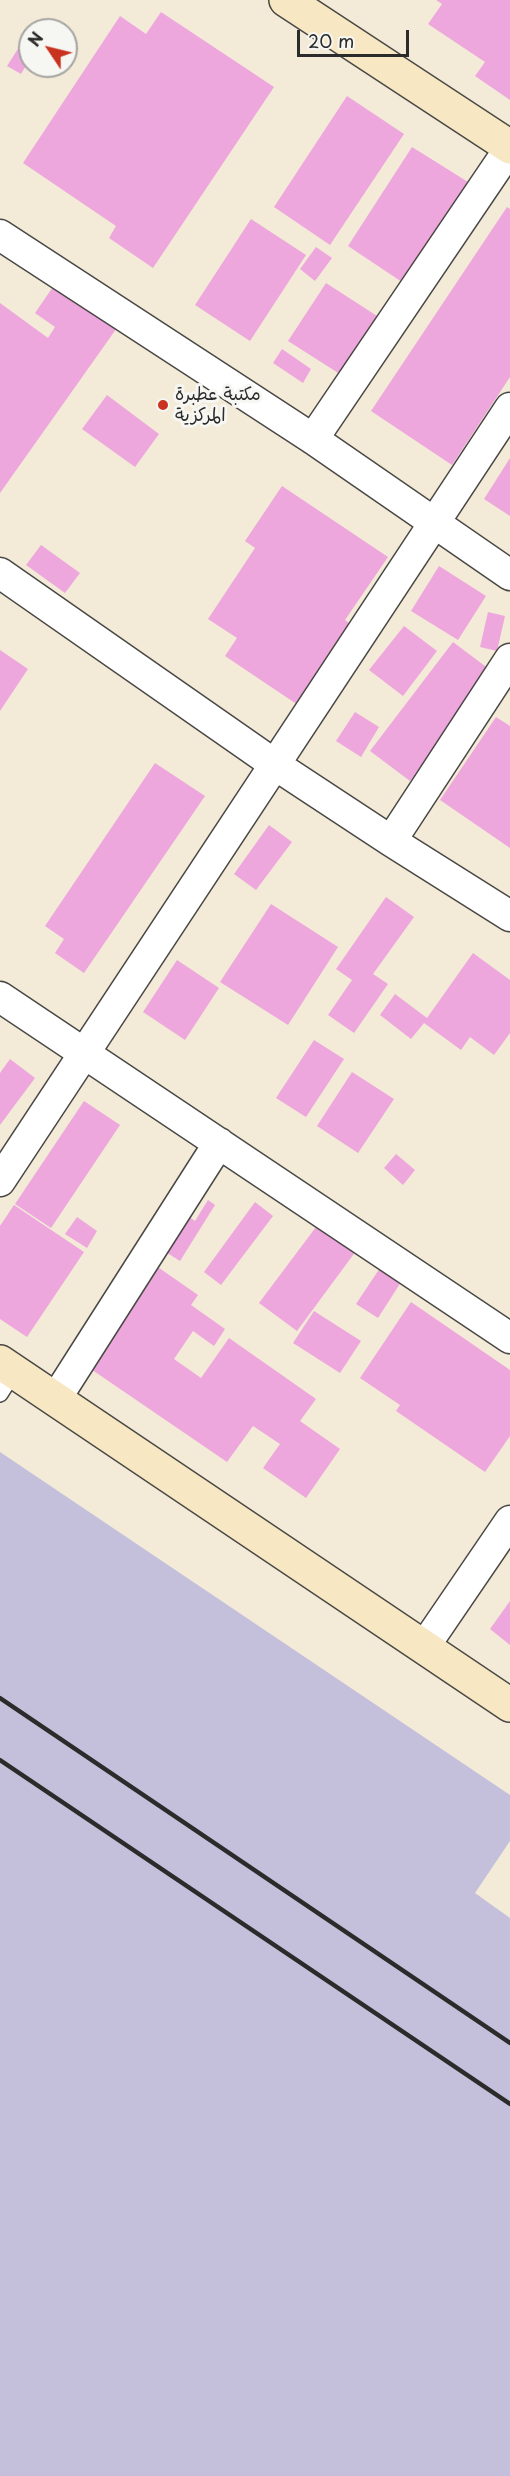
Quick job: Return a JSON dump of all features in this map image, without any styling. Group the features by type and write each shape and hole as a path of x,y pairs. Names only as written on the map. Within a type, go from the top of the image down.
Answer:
{"main road":[{"path":"306,5 510,147"},
{"path":"5,1376 55,1400 510,1705"}],"street":[{"path":"314,439 510,147"},
{"path":"0,235 314,439 510,575"},
{"path":"0,1181 510,408"},
{"path":"0,573 274,764 390,841 510,916"},
{"path":"390,841 510,659"},
{"path":"0,996 510,1338"},
{"path":"55,1400 219,1143"},
{"path":"424,1647 510,1521"}],"shaded area":[{"path":"0,1452 510,1795 510,1841 475,1893 510,1918 510,2476 0,2476"}],"building":[{"path":"436,0 510,0 510,100 475,76 485,62 428,24 442,4"},
{"path":"161,12 274,87 153,268 109,238 116,226 23,163 120,16 146,34"},
{"path":"18,49 18,72 7,66"},
{"path":"347,96 404,134 330,245 274,207"},
{"path":"412,147 468,182 402,282 348,246"},
{"path":"507,207 510,209 510,377 452,465 371,411"},
{"path":"251,219 306,255 250,341 195,305"},
{"path":"316,247 332,258 315,281 300,269"},
{"path":"57,281 119,325 0,493 0,303 48,338 55,327 35,313"},
{"path":"326,283 391,325 354,383 288,341"},
{"path":"282,349 311,369 303,383 273,363"},
{"path":"107,395 159,434 135,467 82,429"},
{"path":"510,458 510,516 484,499"},
{"path":"282,486 388,557 345,620 352,625 298,705 225,656 237,638 208,619 255,548 245,541"},
{"path":"41,545 80,573 65,593 26,565"},
{"path":"439,566 486,596 458,640 411,611"},
{"path":"488,612 505,616 497,651 480,647"},
{"path":"404,626 437,651 403,696 369,670"},
{"path":"453,642 493,672 410,781 370,751"},
{"path":"0,650 28,669 0,711"},
{"path":"355,712 379,727 361,757 336,741"},
{"path":"496,717 510,726 510,848 440,800"},
{"path":"155,763 205,796 84,973 55,953 64,939 45,926"},
{"path":"269,825 292,842 256,890 234,874"},
{"path":"386,897 414,917 373,974 388,984 354,1033 328,1015 352,980 336,969"},
{"path":"271,904 338,947 288,1025 220,982"},
{"path":"473,953 510,980 510,1033 494,1055 470,1037 461,1050 424,1023 411,1039 380,1015 395,994 427,1018"},
{"path":"177,960 219,988 185,1040 143,1012"},
{"path":"314,1040 344,1059 306,1117 276,1098"},
{"path":"10,1059 35,1078 0,1125 0,1073"},
{"path":"352,1072 394,1099 358,1153 317,1126"},
{"path":"84,1101 120,1125 51,1228 15,1204"},
{"path":"396,1154 415,1170 403,1185 384,1168"},
{"path":"208,1200 215,1205 180,1261 156,1246 179,1210 195,1221"},
{"path":"255,1202 273,1216 221,1285 204,1272"},
{"path":"14,1205 84,1252 27,1337 0,1319 0,1226"},
{"path":"77,1217 97,1231 87,1248 65,1234"},
{"path":"319,1223 356,1251 297,1331 259,1303"},
{"path":"152,1263 198,1295 191,1305 225,1329 214,1346 193,1331 174,1359 201,1378 229,1338 316,1399 300,1421 340,1449 306,1498 263,1468 280,1444 253,1426 227,1462 82,1363"},
{"path":"382,1265 403,1279 378,1318 356,1304"},
{"path":"411,1302 510,1370 510,1436 485,1472 396,1411 400,1405 360,1378"},
{"path":"314,1311 361,1341 340,1373 293,1343"},
{"path":"510,1601 510,1645 490,1629"}],"railway":[{"path":"0,1698 510,2043"},
{"path":"0,1760 510,2104"}],"place":[{"name":"مكتبة عطبرة المركزية","path":"163,405"}]}
